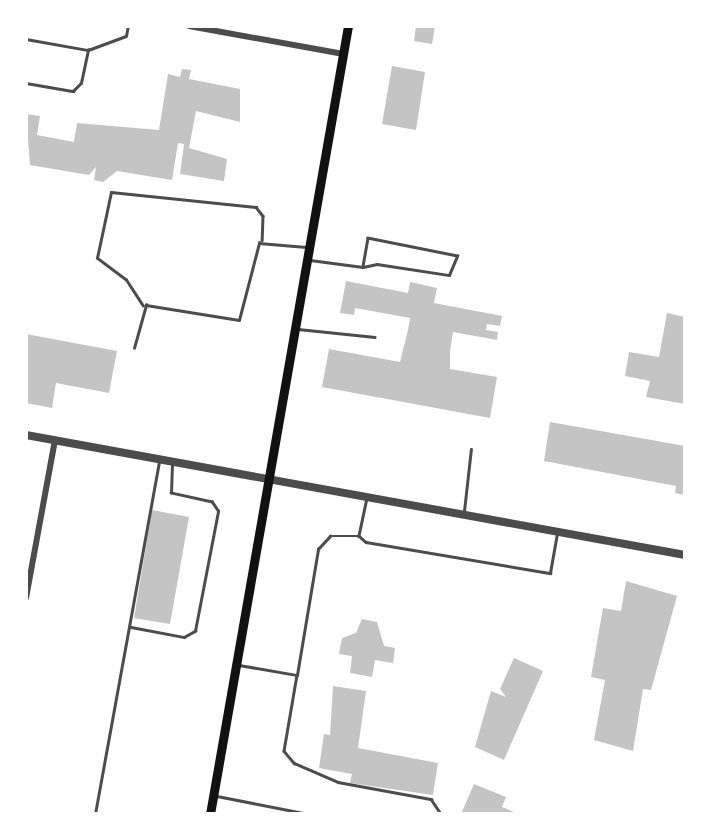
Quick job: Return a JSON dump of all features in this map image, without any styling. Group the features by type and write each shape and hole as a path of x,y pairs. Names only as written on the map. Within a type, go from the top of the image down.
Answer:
{"main road":[{"path":"210,814 348,26"}],"street":[{"path":"189,26 343,54"},
{"path":"26,435 685,555"},
{"path":"26,598 55,440"}],"lane":[{"path":"26,39 88,50 126,36 128,26"},
{"path":"26,83 73,91 81,83 88,50"},
{"path":"111,192 256,207 263,216 262,240 243,318 144,306 125,280 97,258 111,192"},
{"path":"307,259 363,267 449,275 457,256 368,238 363,267"},
{"path":"262,240 309,248"},
{"path":"134,348 144,306"},
{"path":"295,328 375,337"},
{"path":"465,515 462,490 471,449"},
{"path":"94,814 131,627 160,459"},
{"path":"131,627 184,637 195,631 218,511 212,502 171,493 172,461"},
{"path":"359,536 368,497"},
{"path":"441,814 431,799 338,782 294,763 284,751 318,549 330,536 359,536 550,573 558,531"},
{"path":"236,665 297,676"},
{"path":"214,795 309,814"}],"building":[{"path":"416,26 435,26 432,44 414,41"},
{"path":"392,66 425,72 416,130 382,124"},
{"path":"182,69 191,70 189,79 240,89 240,122 196,111 189,148 227,159 224,181 180,174 184,144 178,143 172,180 117,171 103,182 94,180 96,167 89,175 30,165 26,114 40,116 37,135 74,142 77,123 159,130 168,74 180,77"},
{"path":"346,281 408,293 410,282 437,288 434,303 502,316 500,326 487,324 486,330 498,332 497,340 453,332 450,351 450,369 497,377 490,418 322,387 329,349 400,362 408,330 410,318 355,308 354,315 340,313"},
{"path":"667,313 685,317 685,404 646,397 650,381 625,376 629,352 659,357"},
{"path":"26,334 117,351 109,393 56,383 52,408 26,403"},
{"path":"550,422 685,446 685,495 675,493 676,486 544,461"},
{"path":"152,510 189,517 170,624 134,618"},
{"path":"626,581 677,596 651,690 643,689 633,751 594,740 605,680 591,677 603,608 621,611"},
{"path":"362,619 377,622 384,646 395,648 393,663 375,660 372,677 350,673 352,656 339,654 342,638 356,633"},
{"path":"514,658 543,671 504,760 475,747 491,691 506,697 500,689"},
{"path":"333,686 366,691 358,748 438,763 433,795 350,783 352,774 319,768 324,734 330,735"},
{"path":"474,784 506,797 502,807 519,814 461,814"}]}
